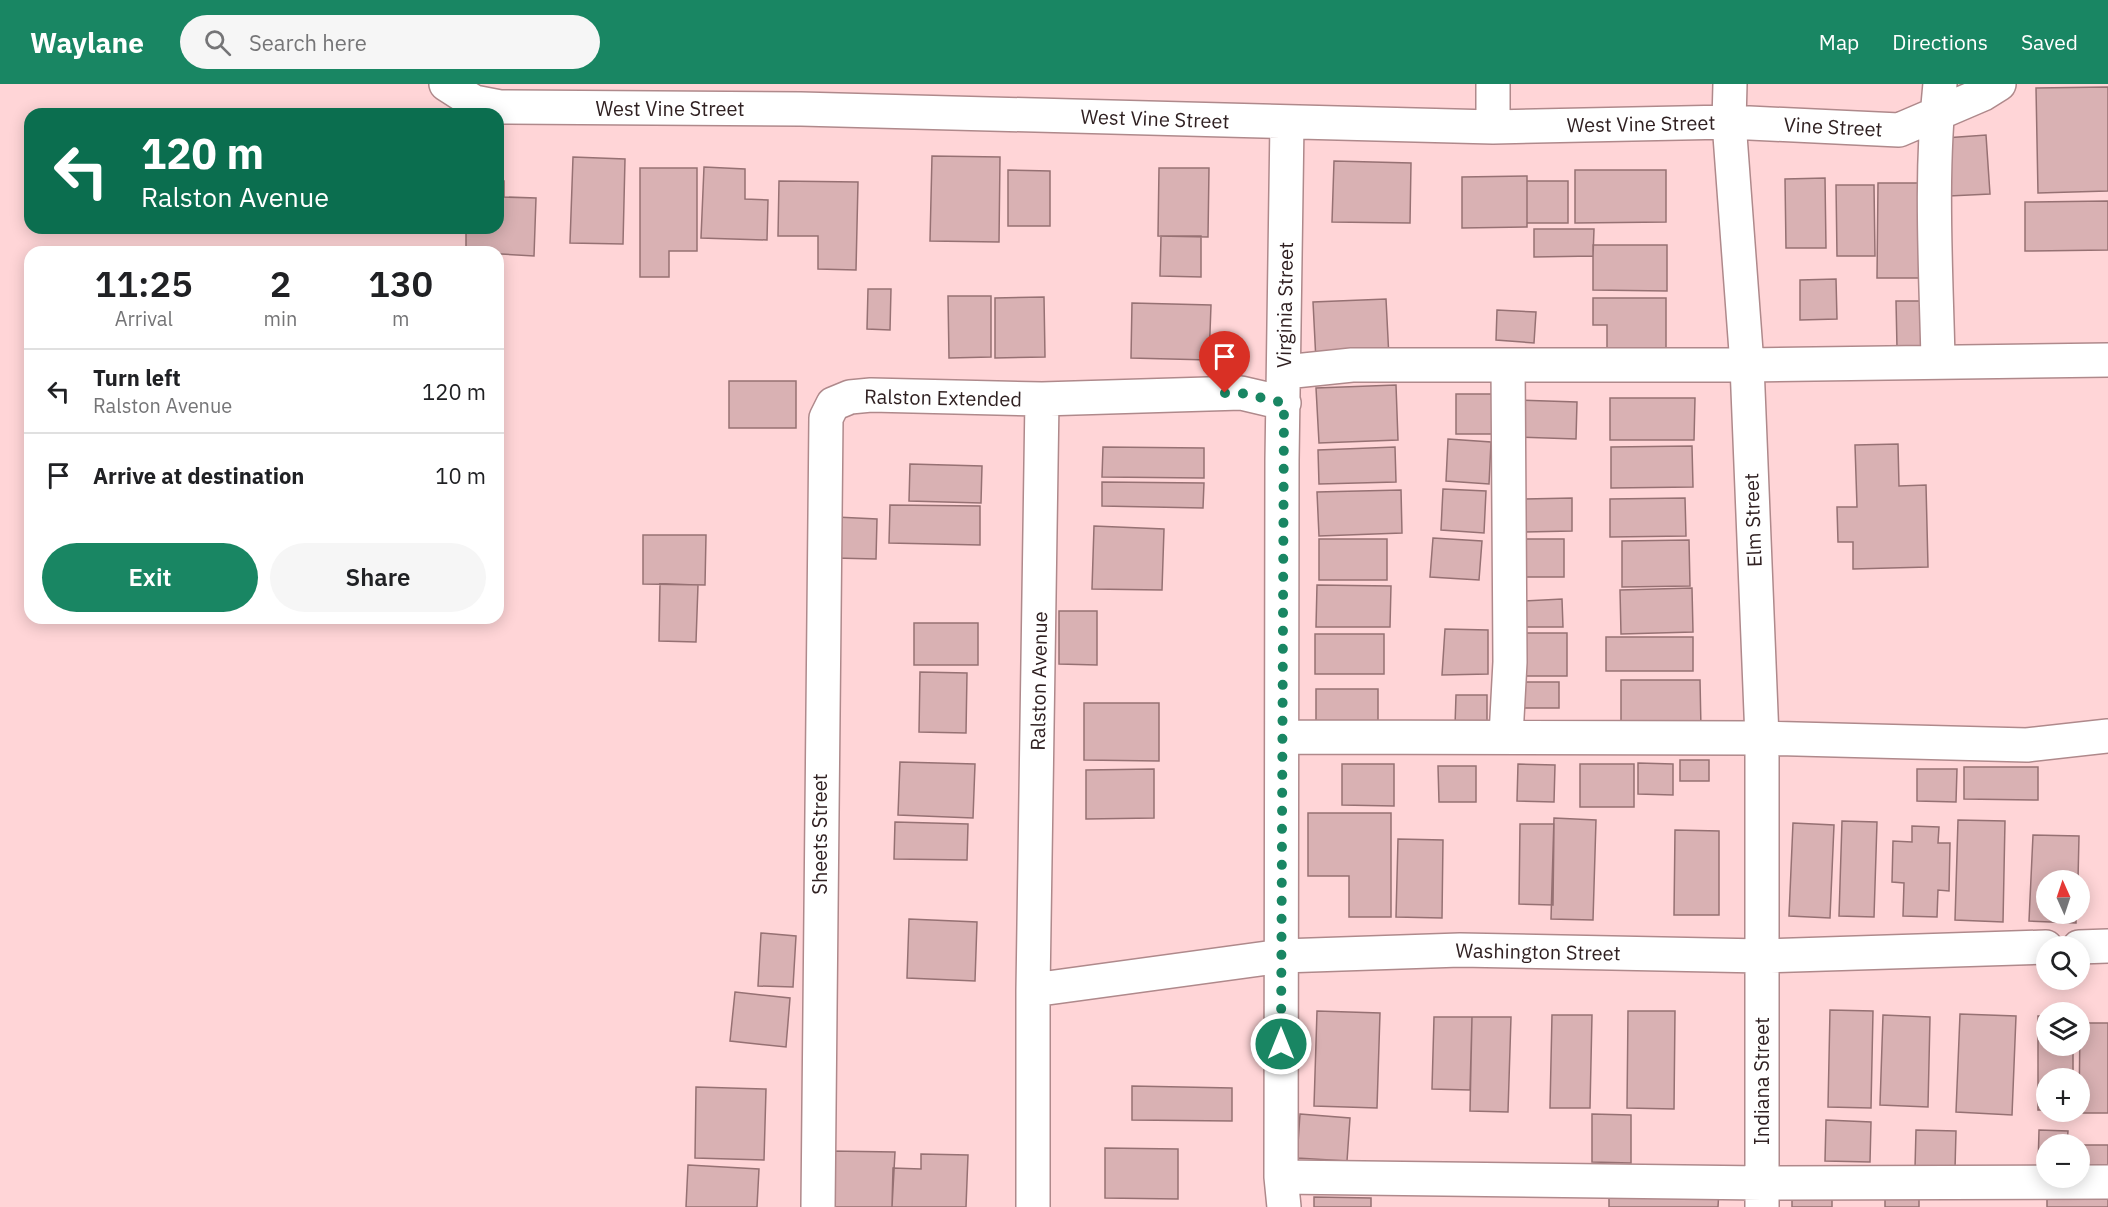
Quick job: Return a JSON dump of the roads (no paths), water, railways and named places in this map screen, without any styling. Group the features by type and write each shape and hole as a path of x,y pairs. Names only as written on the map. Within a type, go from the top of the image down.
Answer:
{"street":[{"name":"West Vine Street","path":"446,84 474,102 500,107 582,108 802,97 1287,122 1493,127 1729,122"},
{"path":"1493,84 1493,127"},
{"name":"Elm Street","path":"1730,84 1729,122 1746,364 1762,738 1762,956"},
{"name":"Vine Street","path":"1729,122 1899,130 1939,98 1983,94 1999,84"},
{"path":"1938,360 1939,98"},
{"name":"Virginia Street","path":"1282,1192 1282,737 1287,122"},
{"path":"1042,399 1241,393 1284,387 1352,365 2108,360"},
{"path":"1506,736 1510,662 1508,365"},
{"name":"Ralston Extended","path":"826,461 826,418 833,404 849,397 871,395 1042,399"},
{"name":"Ralston Avenue","path":"1033,1207 1033,990 1042,399"},
{"name":"Sheets Street","path":"818,1207 821,757 826,461"},
{"path":"1282,737 1762,738 2026,745 2108,736"},
{"path":"2090,947 2108,946"},
{"name":"Washington Street","path":"1033,990 1282,956 1460,950 1762,956 2036,947"},
{"name":"Indiana Street","path":"1762,956 1762,1195"},
{"path":"1282,1192 1762,1195 2108,1182"}]}
